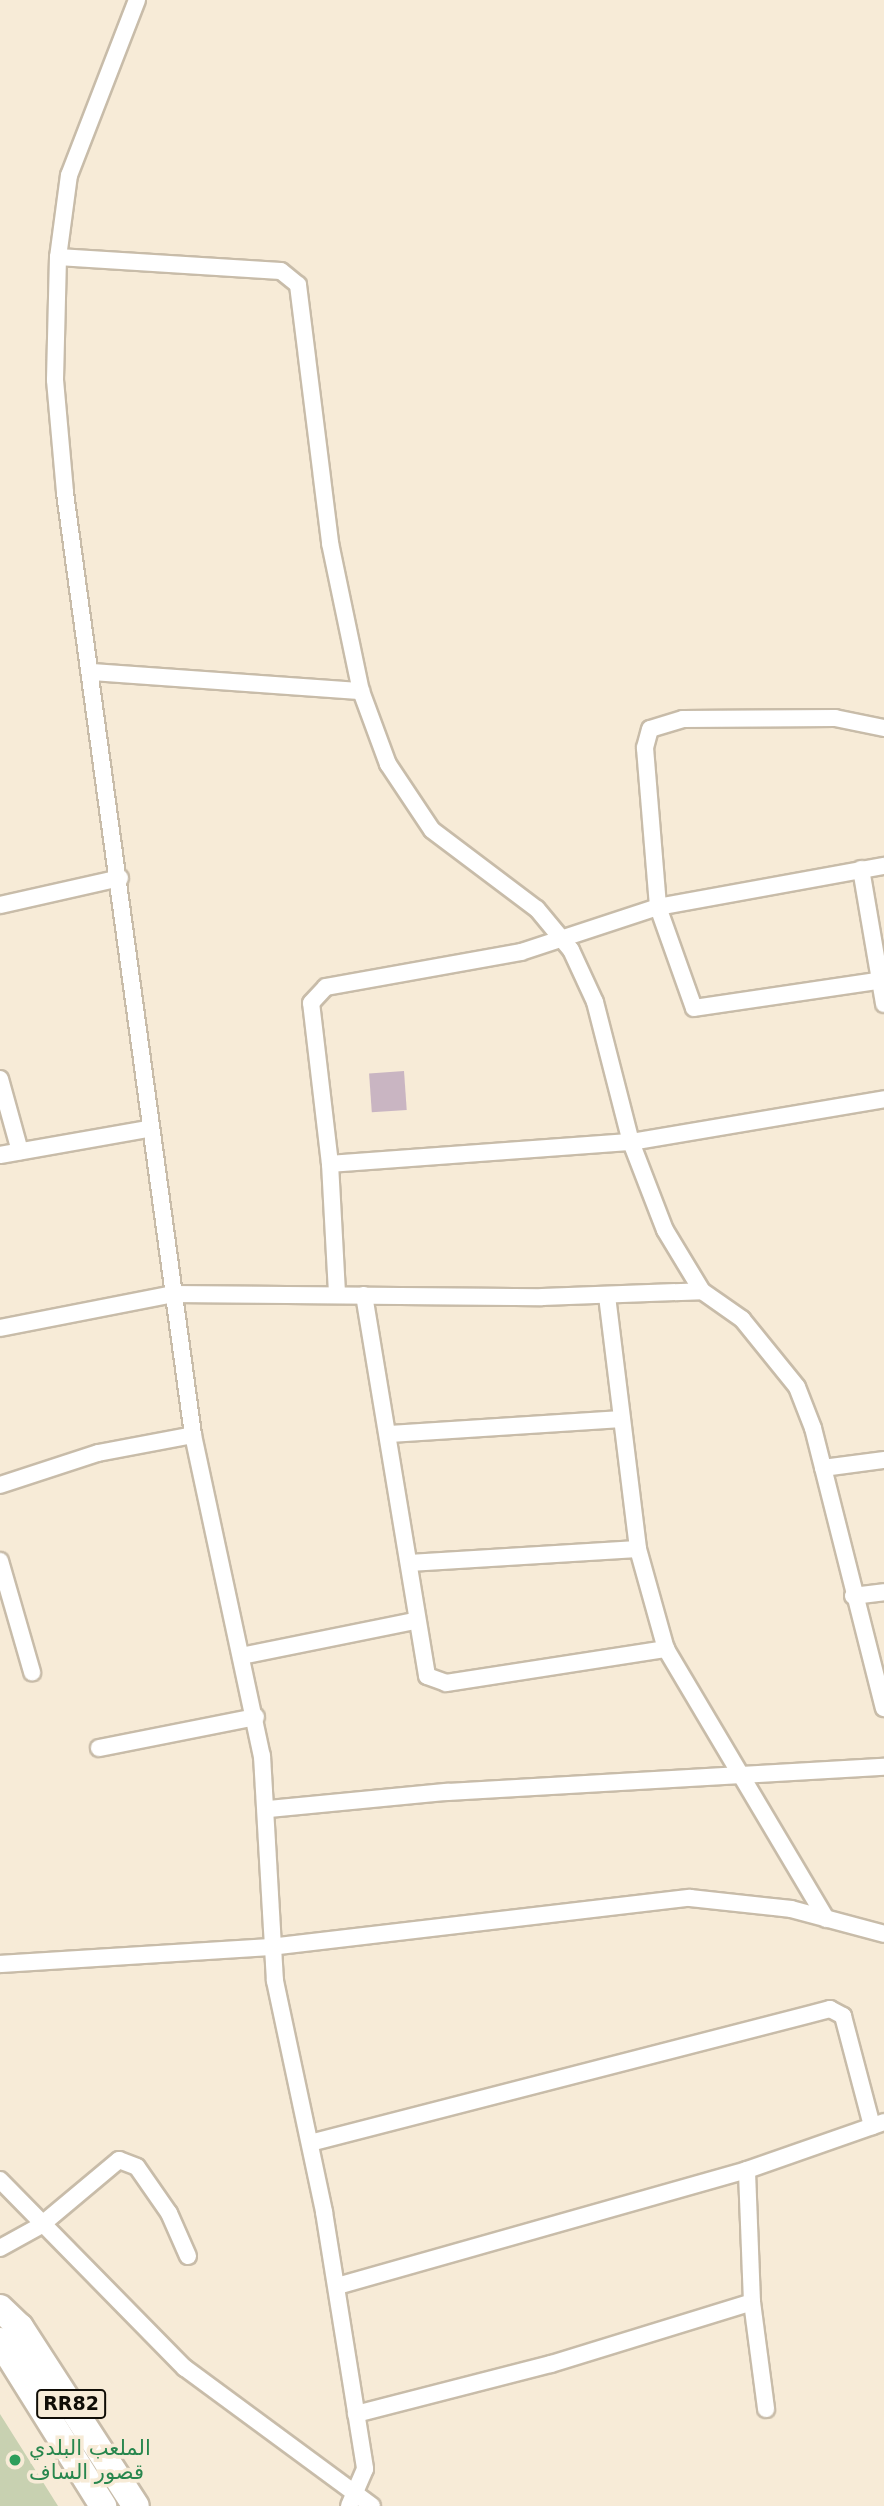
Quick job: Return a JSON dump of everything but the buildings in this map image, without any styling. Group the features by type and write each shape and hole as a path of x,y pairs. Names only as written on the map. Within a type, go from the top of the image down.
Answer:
{"main road":[{"name":"RR82","path":"0,2308 20,2327 136,2506"},
{"name":"RR82","path":"0,2341 103,2506"}],"street":[{"path":"136,0 69,175 58,257 55,380 65,493 93,672 120,878 147,1129 193,1435 256,1717 268,1809 270,1947 337,2286 365,2469 352,2502"},
{"path":"58,257 292,276 330,543 361,691 388,764 415,811 563,937 595,1002 631,1142 665,1230 702,1291 742,1319 790,1377 823,1468 853,1596 884,1708"},
{"path":"93,672 361,691"},
{"path":"882,981 694,1008 658,907 645,769 650,729 683,719 807,718 884,729"},
{"path":"337,1293 330,1164 312,1013 316,994 326,987 521,952 658,907 884,866"},
{"path":"861,869 884,1003"},
{"path":"0,905 120,878"},
{"path":"0,1079 20,1151"},
{"path":"330,1164 631,1142 884,1099"},
{"path":"0,1155 147,1129"},
{"path":"0,1328 173,1294 607,1296 702,1291"},
{"path":"364,1295 390,1434 415,1621 427,1676 436,1682 666,1649"},
{"path":"607,1296 638,1549 666,1649 826,1919"},
{"path":"390,1434 622,1419"},
{"path":"0,1485 98,1453 193,1435"},
{"path":"823,1468 884,1460"},
{"path":"409,1563 638,1549"},
{"path":"0,1561 32,1672"},
{"path":"853,1596 884,1592"},
{"path":"242,1656 415,1621"},
{"path":"99,1748 256,1717"},
{"path":"268,1809 447,1792 744,1778 884,1768"},
{"path":"0,1964 270,1947 635,1900 690,1898 826,1919 884,1934"},
{"path":"310,2143 830,2009 843,2016 878,2124 747,2170 337,2286"},
{"path":"0,2248 40,2226 119,2160 137,2167 169,2213 187,2256"},
{"path":"747,2170 752,2302 766,2409"},
{"path":"0,2180 40,2226 185,2368 352,2502 372,2506"},
{"path":"356,2414 551,2364 752,2302"}],"green space":[{"name":"الملعب البلدي قصور الساف","path":"0,2414 58,2506 0,2506"}],"place":[{"name":"الملعب البلدي قصور الساف","path":"15,2460"}]}
